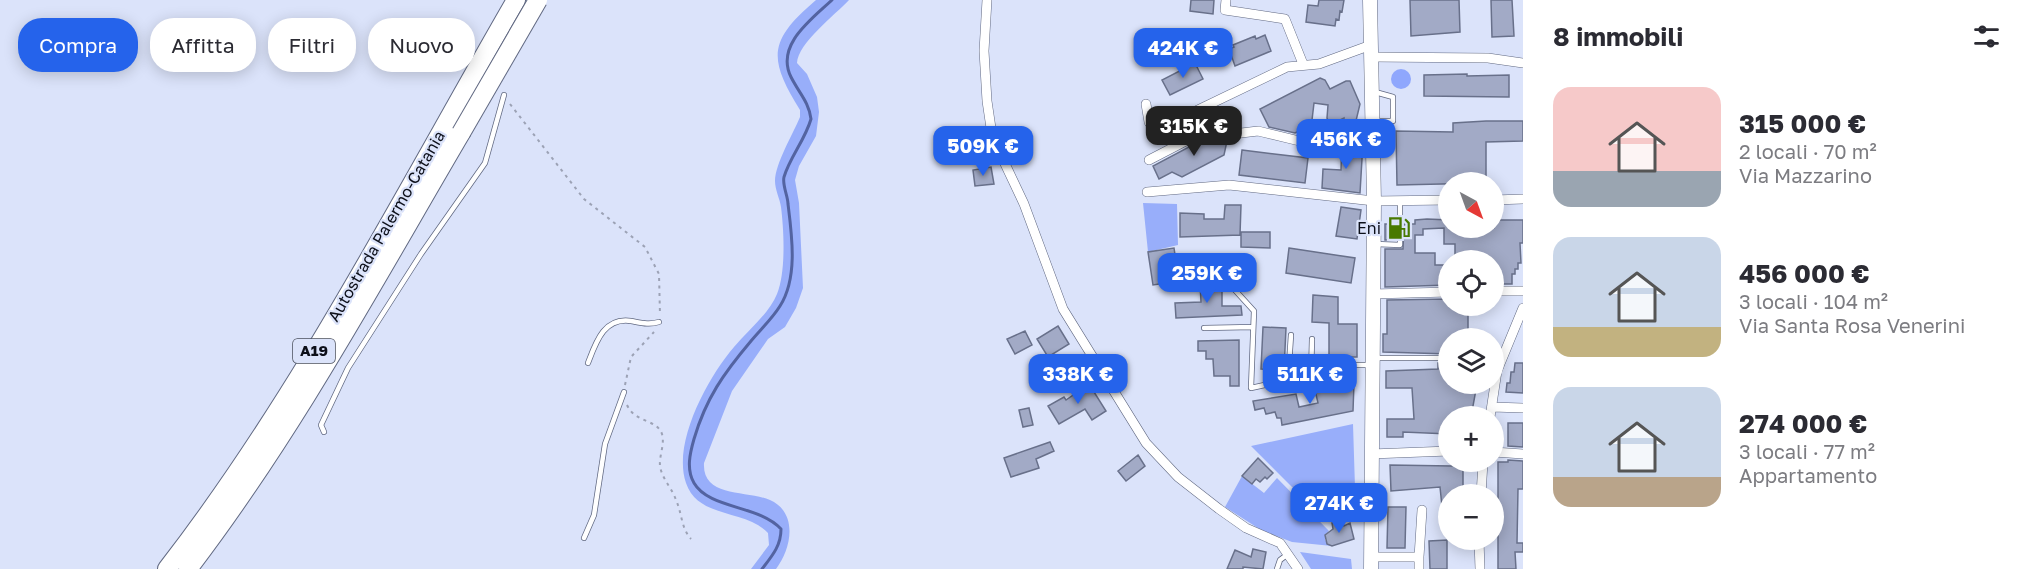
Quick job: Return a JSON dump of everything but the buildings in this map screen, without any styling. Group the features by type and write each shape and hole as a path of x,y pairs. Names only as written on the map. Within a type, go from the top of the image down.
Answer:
{"highway":[{"name":"Autostrada Palermo-Catania","path":"167,569 245,460 310,358 516,0"},
{"name":"Autostrada Palermo-Catania","path":"188,569 259,470 324,367 538,0"}],"main road":[{"path":"1370,0 1374,201 1371,563"}],"street":[{"path":"987,0 984,51 991,128 999,151 1024,204 1063,309 1146,443 1158,457 1178,477 1219,509 1246,528 1280,543 1298,569"},
{"path":"1226,0 1224,10 1285,19 1303,64"},
{"path":"1146,104 1149,122 1177,120 1287,67 1319,64 1371,51 1488,58 1523,63"},
{"path":"1149,160 1226,120 1233,134 1258,131 1312,144 1330,132 1373,128"},
{"path":"1147,192 1229,185 1374,201 1438,200"},
{"path":"1504,200 1523,199"},
{"path":"1504,291 1523,291"},
{"path":"1373,294 1438,292"},
{"path":"1492,406 1497,371 1523,308"},
{"path":"1504,410 1523,408"},
{"path":"1371,454 1438,451"},
{"path":"1504,453 1523,454"},
{"path":"1419,569 1422,510"},
{"path":"1479,550 1480,569"},
{"path":"1371,563 1419,557"}],"lane":[{"path":"1372,91 1393,97 1393,121 1373,128"},
{"path":"324,432 321,425 348,368 422,254 485,163 504,96"},
{"path":"1374,244 1400,245 1400,201"},
{"path":"1192,279 1224,278 1254,311 1251,388 1372,362 1438,359"},
{"path":"588,363 601,333 609,325 628,321 650,325 659,322"},
{"path":"1204,328 1253,327"},
{"path":"1288,380 1291,334"},
{"path":"1311,375 1312,339"},
{"path":"584,538 594,515 605,444 624,392"},
{"path":"1277,569 1280,560 1288,554"}],"path":[{"path":"504,96 584,198 645,247 659,274 659,322 655,330 631,357 624,392 630,412 637,418 654,424 660,430 663,442 661,470 677,501 686,533 691,539"}],"shaded area":[{"path":"816,0 849,0 810,38 799,55 797,63 807,74 817,97 819,112 816,136 799,166 795,180 799,203 803,288 796,308 785,327 768,339 732,391 704,463 705,474 710,482 728,491 770,500 779,506 789,523 788,542 776,569 751,569 769,545 768,533 759,525 748,520 701,503 692,494 686,483 683,467 684,449 695,411 714,375 734,347 769,308 780,285 783,239 781,207 775,184 776,174 800,117 800,110 782,77 778,63 778,51 781,39 789,27"},
{"path":"1401,69 1408,72 1411,79 1408,86 1401,89 1394,86 1391,79 1394,72"},
{"path":"1143,203 1177,204 1178,245 1148,252"},
{"path":"1353,424 1356,519 1327,522 1251,446"},
{"path":"1242,476 1264,493 1277,478 1329,531 1325,535 1325,540 1332,546 1292,542 1261,530 1225,507"},
{"path":"1300,552 1351,559 1352,569 1311,569"}],"waterway":[{"path":"762,569 778,546 781,529 760,515 722,503 701,491 692,478 689,467 690,455 710,398 724,375 777,311 786,295 792,256 784,177 811,119 806,102 791,77 787,65 788,54 806,24 832,0"}],"place":[{"name":"Eni","path":"1399,228"}]}
